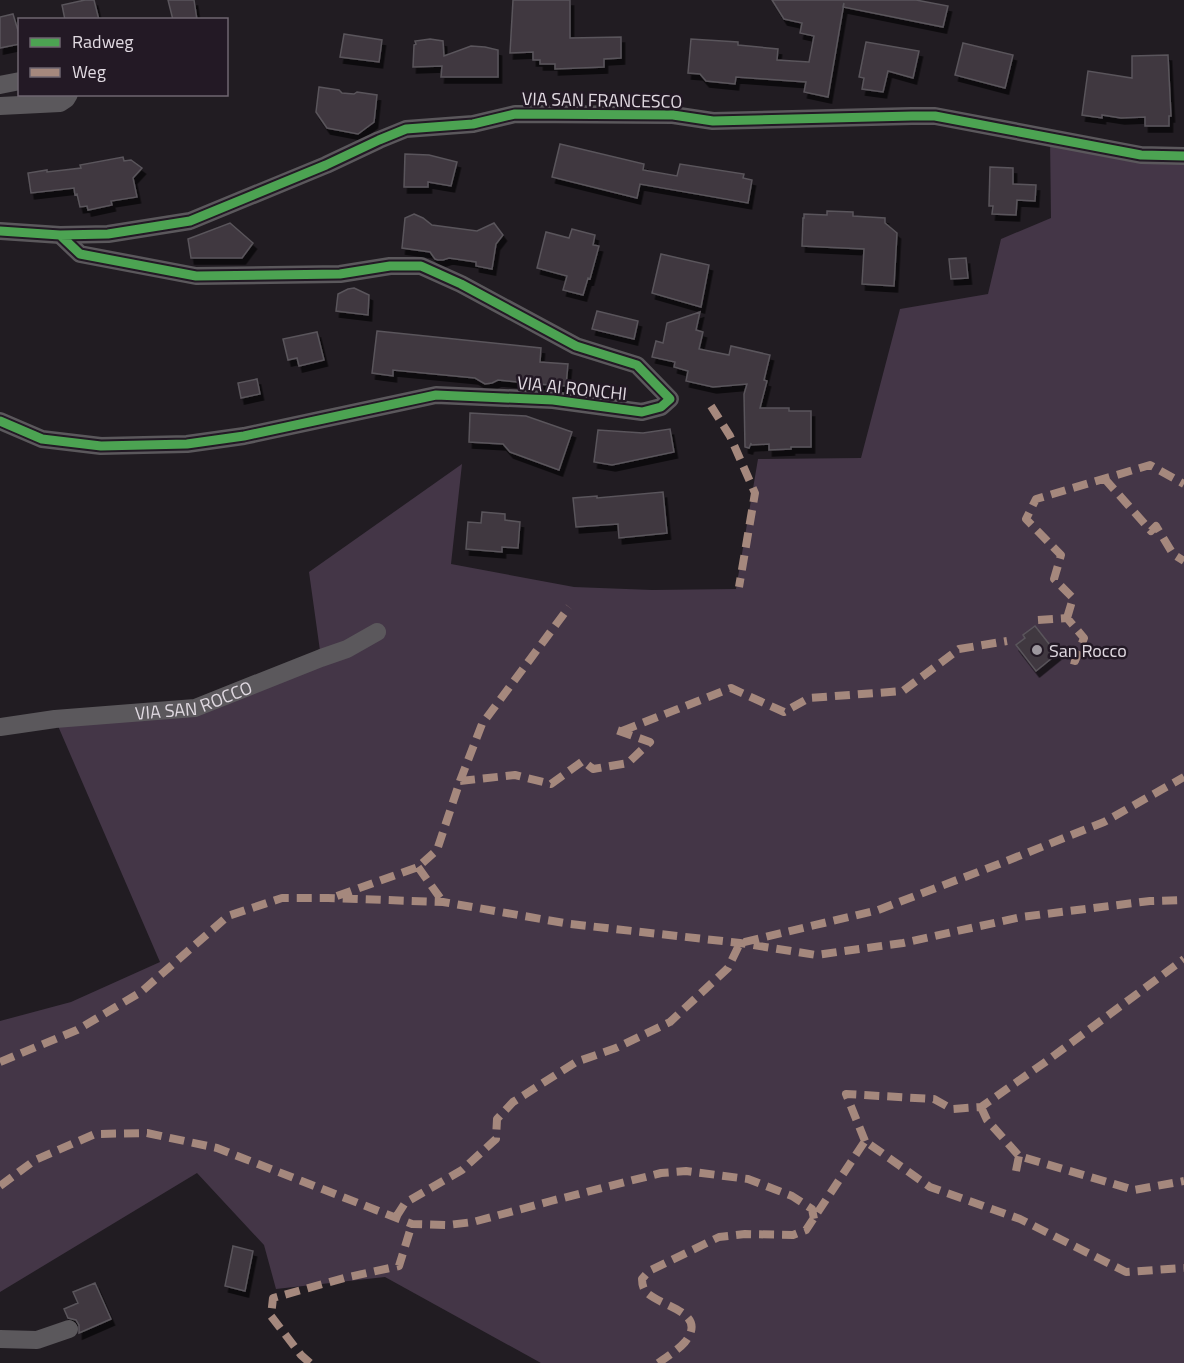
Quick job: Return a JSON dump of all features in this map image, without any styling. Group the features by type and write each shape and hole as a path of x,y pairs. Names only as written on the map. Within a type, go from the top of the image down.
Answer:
{"street":[{"path":"0,85 18,81"},
{"path":"0,105 60,103 68,96"},
{"name":"VIA SAN FRANCESCO","path":"0,231 60,235 108,234 190,221 406,129 473,124 515,114 673,115 713,121 935,116 1141,154 1184,156"},
{"name":"VIA AI RONCHI","path":"0,421 42,440 101,446 187,444 244,436 436,395 553,400 642,411 662,407 670,399 637,364 576,346 461,284 421,266 390,266 340,274 196,276 80,254 60,235"},
{"name":"VIA SAN ROCCO","path":"0,727 55,719 195,708 346,649 377,632"},
{"path":"0,1339 37,1340 69,1329"}],"shaded area":[{"path":"1050,137 1184,156 1184,1363 541,1363 385,1277 276,1289 264,1245 197,1173 0,1292 0,1021 71,1002 160,962 55,719 195,708 321,658 309,572 462,464 451,564 574,587 652,590 736,589 758,459 861,458 900,309 988,294 1001,239 1051,218"}],"building":[{"path":"94,0 98,18 65,18 62,5"},
{"path":"168,0 194,0 197,18 172,18"},
{"path":"513,0 570,0 570,38 621,37 621,58 604,59 604,67 555,69 555,64 540,64 540,60 533,60 533,52 510,53"},
{"path":"772,0 916,0 948,6 943,27 843,7 828,97 804,92 806,82 736,77 735,84 706,81 700,74 688,73 691,39 738,42 738,45 778,49 777,60 809,62 814,36 800,33 802,23 784,19"},
{"path":"13,14 18,30 18,44 0,48 0,17"},
{"path":"344,34 382,40 379,62 340,57"},
{"path":"430,39 443,41 444,56 471,46 498,50 498,77 441,77 442,66 413,67 415,41"},
{"path":"866,42 919,51 913,78 888,71 883,92 862,89 864,78 859,77"},
{"path":"963,43 1013,55 1005,88 955,75"},
{"path":"1168,55 1171,116 1169,116 1169,126 1145,126 1145,117 1121,118 1102,115 1102,118 1082,115 1088,71 1132,78 1132,56"},
{"path":"319,87 339,90 342,93 357,92 377,95 374,122 358,134 327,128 316,112"},
{"path":"560,144 644,164 643,170 677,176 680,164 744,174 743,178 752,180 748,203 640,184 637,198 552,177"},
{"path":"405,154 429,155 457,162 451,186 428,182 428,187 404,187"},
{"path":"123,157 124,161 131,160 142,168 133,178 137,197 111,201 112,205 88,210 87,206 80,207 74,188 31,193 28,173 81,168 80,165"},
{"path":"990,167 1013,168 1013,184 1036,185 1035,201 1017,200 1016,215 992,214 993,206 989,206"},
{"path":"827,211 853,212 853,216 885,218 885,223 897,233 894,286 862,284 864,249 802,246 804,214 827,215"},
{"path":"414,214 432,225 477,231 494,223 503,235 496,244 492,269 476,266 476,262 449,258 438,260 430,252 402,248 405,218"},
{"path":"230,223 253,243 242,258 191,258 188,239"},
{"path":"572,229 595,235 593,245 599,246 583,295 563,290 567,276 537,268 546,232 569,238"},
{"path":"661,254 709,265 701,307 652,293"},
{"path":"966,258 968,278 951,279 949,259"},
{"path":"354,288 369,295 368,315 336,311 338,294"},
{"path":"597,311 638,321 634,339 592,329"},
{"path":"700,312 696,330 703,332 699,349 729,355 731,346 770,355 764,380 767,381 760,408 811,411 811,447 769,450 769,444 751,445 751,443 749,448 745,447 744,394 747,384 713,387 686,381 688,371 674,367 675,362 652,357 656,341 663,343 667,323"},
{"path":"377,331 541,348 540,362 568,364 566,386 498,380 485,384 475,378 393,370 393,376 372,373"},
{"path":"317,332 324,360 299,366 297,358 288,360 283,339"},
{"path":"257,379 260,394 241,398 238,383"},
{"path":"470,413 526,416 572,432 559,470 510,452 503,444 469,442"},
{"path":"670,429 674,452 612,465 594,462 598,430 643,433"},
{"path":"663,492 667,533 619,538 618,524 576,527 573,498"},
{"path":"482,512 505,514 505,520 520,522 518,548 502,547 502,552 466,549 468,522 481,523"},
{"name":"San Rocco","path":"1035,626 1057,654 1036,671 1016,645 1025,638 1023,635"},
{"path":"233,1246 253,1251 245,1291 225,1286"},
{"path":"95,1283 111,1319 79,1333 76,1320 68,1318 64,1309 78,1303 73,1292"}],"marked path":[{"path":"711,406 730,436 755,493 739,587"},
{"path":"1067,618 1073,598 1054,579 1061,555 1026,519 1036,499 1150,465 1184,484"},
{"path":"1104,478 1151,531 1156,526 1173,554 1184,561"},
{"path":"337,896 418,867 437,850 482,724 569,607"},
{"path":"1038,620 1067,618 1084,638 1075,661 1064,658"},
{"path":"622,731 731,688 784,712 809,698 903,691 959,649 1007,641"},
{"path":"460,781 515,775 551,784 583,761 593,769 628,763 650,742 611,728"},
{"path":"396,1217 405,1203 462,1170 496,1139 497,1119 513,1102 576,1062 616,1048 670,1022 728,968 740,943 878,910 1104,822 1184,777"},
{"path":"418,867 443,902"},
{"path":"0,1062 77,1030 141,992 228,916 282,898 443,902 570,924 740,943 816,955 903,943 1021,917 1150,901 1184,900"},
{"path":"865,1141 846,1094 934,1099 952,1109 981,1107 1184,959"},
{"path":"981,1107 987,1120 1019,1156 1134,1190 1184,1181"},
{"path":"0,1186 35,1160 95,1134 147,1133 217,1148 412,1224 448,1225 473,1222 661,1173 686,1171 748,1179 792,1196 812,1209 814,1219"},
{"path":"658,1363 685,1342 691,1332 691,1324 680,1311 646,1292 642,1279 649,1271 719,1237 745,1234 793,1235 806,1230 865,1141 930,1187 1020,1219 1126,1272 1184,1268"},
{"path":"1016,1171 1019,1156"},
{"path":"310,1363 301,1355 271,1316 273,1298 344,1278 399,1266 412,1224"}],"cycle path":[{"path":"0,231 60,235 108,234 190,221 406,129 473,124 515,114 673,115 713,121 935,116 1141,155 1184,156"},
{"path":"0,421 42,439 101,446 187,444 244,436 436,395 553,400 642,412 661,407 670,399 637,365 576,346 461,284 421,266 390,266 340,274 196,276 80,254 60,235"}],"place":[{"name":"San Rocco","path":"1037,650"}]}
